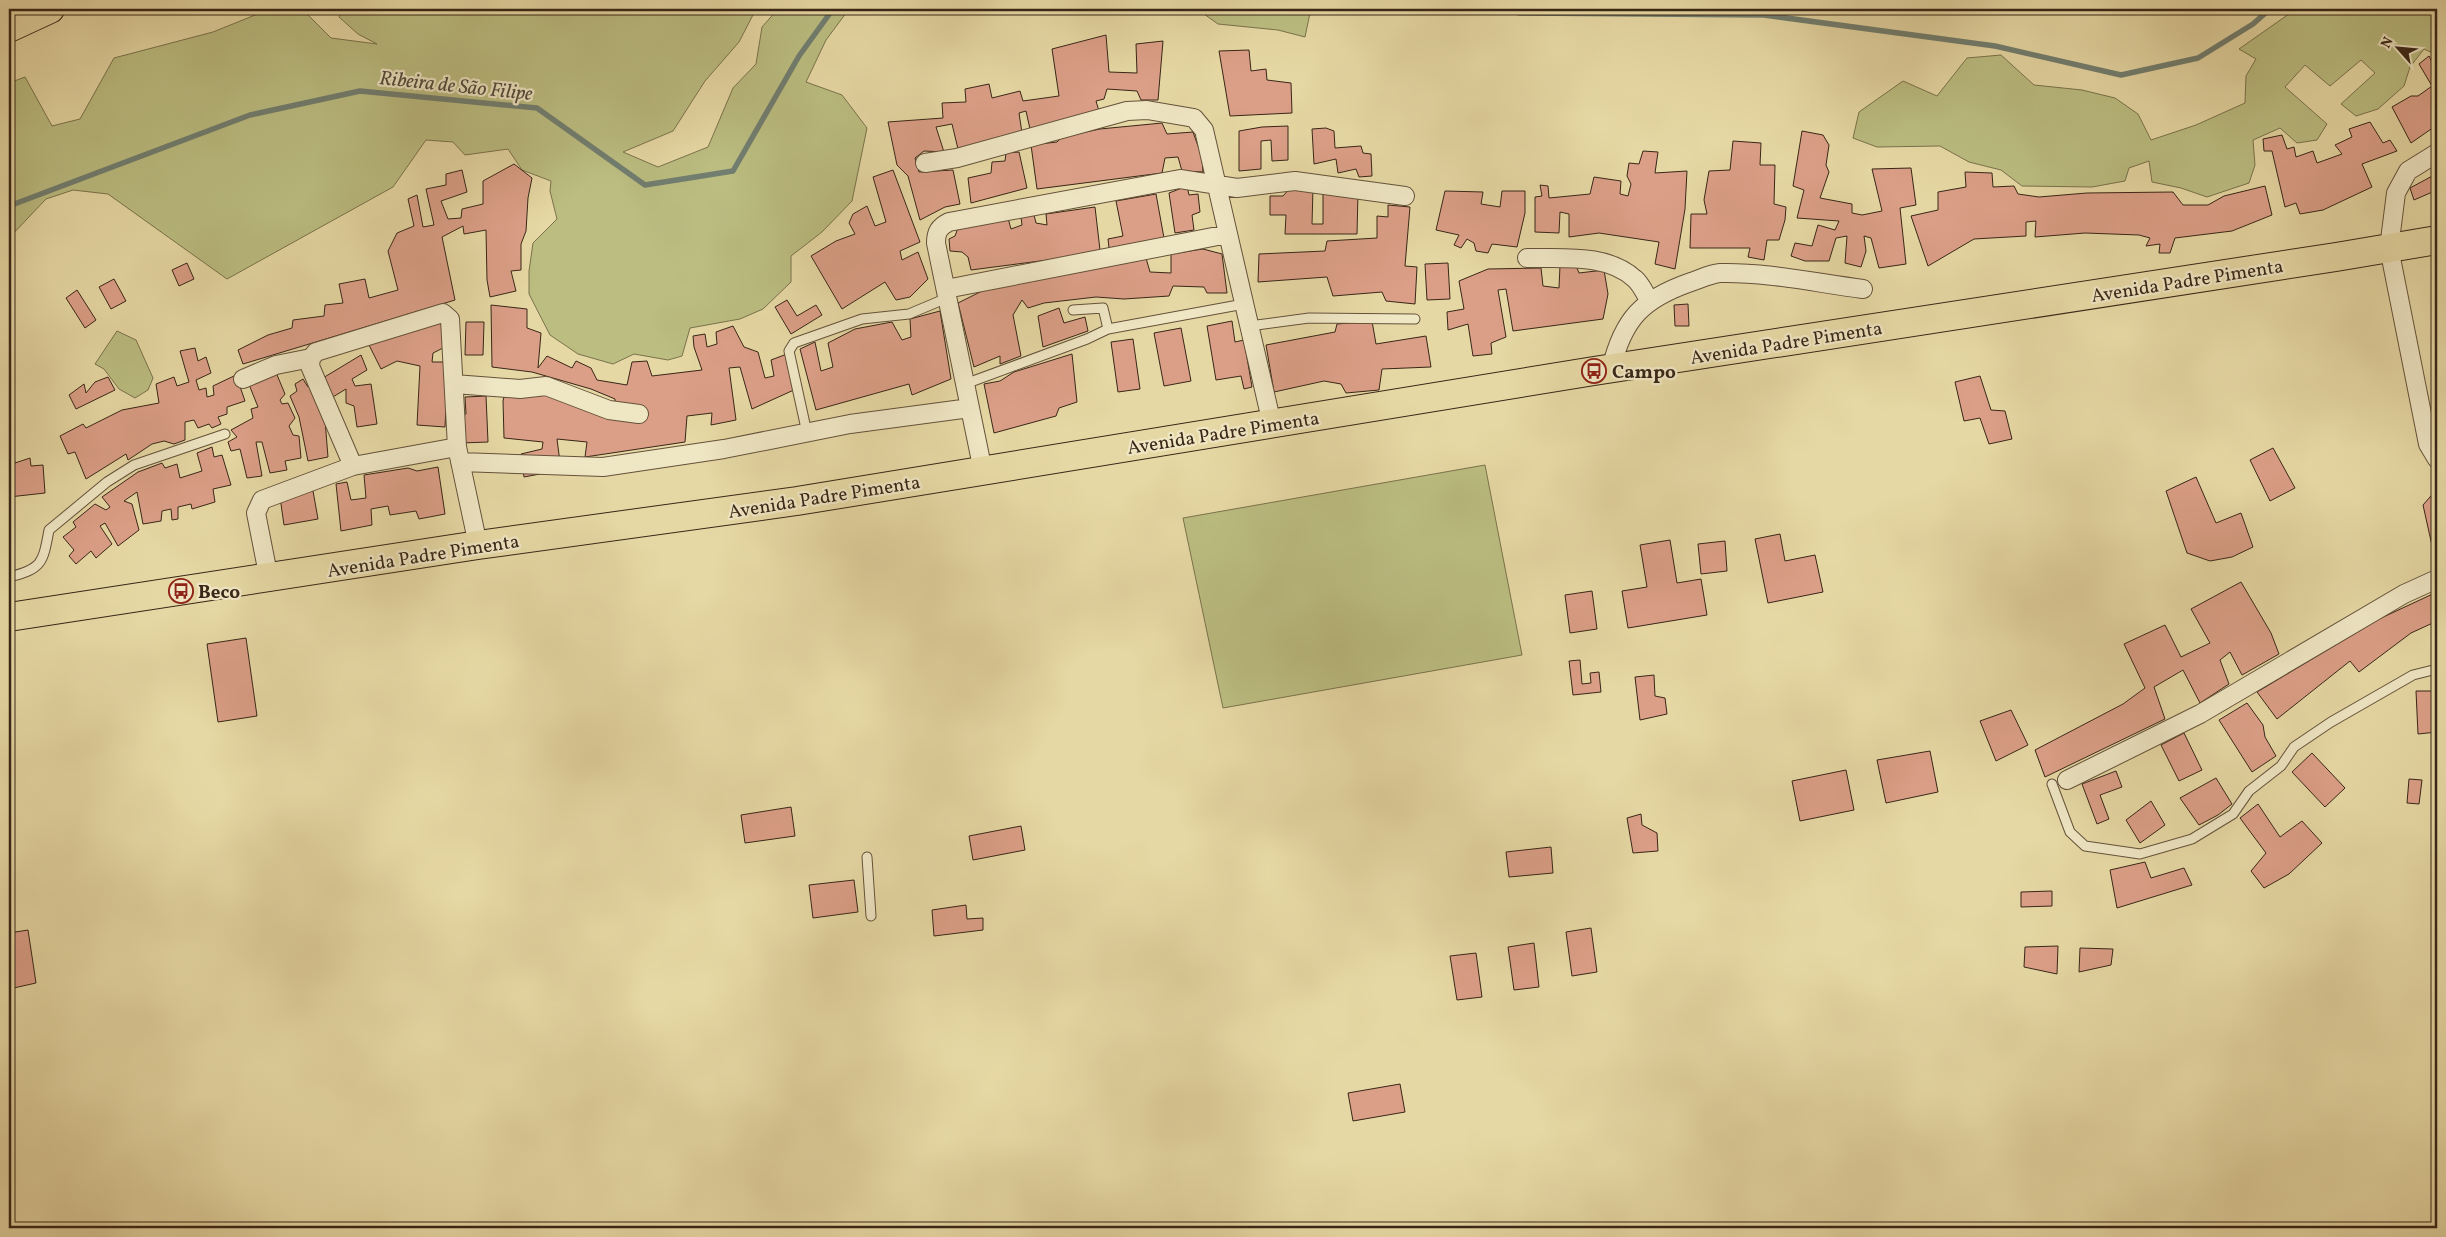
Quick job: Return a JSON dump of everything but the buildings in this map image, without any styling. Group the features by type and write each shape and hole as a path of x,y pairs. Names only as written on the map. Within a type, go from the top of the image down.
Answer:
{"main road":[{"path":"9,28 50,9"},
{"name":"Avenida Padre Pimenta","path":"9,617 269,579 478,545 797,501 1611,369 2437,240"}],"street":[{"path":"925,163 957,158 1127,112 1147,110 1194,118 1204,130 1272,424"},
{"path":"2437,153 2408,172 2396,193 2388,248 2428,444 2437,459"},
{"path":"983,471 946,294 936,234 938,229 949,222 1180,179 1237,188 1295,181 1405,196"},
{"path":"946,294 1228,234"},
{"path":"1527,258 1583,259 1612,265 1635,279 1650,301"},
{"path":"1611,369 1618,342 1629,321 1650,301 1679,286 1718,273 1760,275 1863,289"},
{"path":"353,466 310,366 311,358 316,352 443,313 450,319 458,455 478,545"},
{"path":"243,379 276,365 311,358"},
{"path":"454,384 520,389 546,386 610,410 639,414"},
{"path":"269,579 256,513 262,500 353,466 458,455 603,467 724,449 850,424 970,408"},
{"path":"2059,782 2200,714 2404,594 2437,579"}],"lane":[{"path":"807,433 789,351 790,346 862,319 909,314 946,294"},
{"path":"965,384 1087,339 1108,329 1244,304"},
{"path":"1073,310 1103,308 1108,329"},
{"path":"1249,326 1309,318 1365,317 1415,319"},
{"path":"9,577 32,571 44,556 49,530 107,482 134,465 225,434"},
{"path":"2059,782 2070,832 2085,846 2140,854 2192,839 2233,814 2249,791 2281,766 2294,747 2331,722 2413,675 2437,669"},
{"path":"867,857 870,916"}],"green space":[{"path":"270,9 302,9 331,38 377,44 358,34 339,17 342,9 756,9 739,42 705,81 673,131 623,152 658,167 708,147 733,88 756,64 762,27 778,9 849,9 826,40 806,82 842,95 867,128 852,201 822,232 791,256 791,282 763,309 740,319 690,328 682,356 668,360 634,354 613,364 578,354 550,335 529,294 529,271 533,243 557,219 550,191 551,181 522,170 508,149 465,155 453,142 426,140 393,187 227,279 108,194 73,190 46,199 9,238 9,83 25,77 52,126 80,119 114,58 213,32"},
{"path":"1197,9 1306,9 1310,13 1305,37 1278,30 1218,24"},
{"path":"2296,9 2434,9 2433,14 2437,19 2437,55 2424,49 2410,67 2404,86 2378,109 2356,116 2341,104 2375,73 2361,60 2330,86 2305,65 2285,87 2327,124 2317,140 2297,143 2280,128 2253,140 2255,165 2249,183 2207,197 2181,188 2152,182 2149,161 2129,168 2125,181 2092,187 2022,186 2001,170 1969,162 1940,146 1877,147 1853,138 1859,112 1903,81 1937,96 1967,58 2001,55 2034,85 2082,90 2115,98 2138,114 2151,140 2196,125 2245,103 2246,76 2256,59 2239,49"},
{"path":"117,331 136,340 153,378 148,390 135,398 119,389 104,369 95,364"},
{"path":"1485,465 1522,655 1223,708 1183,518"}],"waterway":[{"name":"Ribeira de São Filipe","path":"9,206 250,115 360,91 537,108 645,185 733,171 799,56 833,9"},
{"name":"Ribeira de São Filipe","path":"1501,9 1520,13 1764,15 1995,46 2121,75 2198,58 2253,24 2270,9"}],"place":[{"name":"Campo","path":"1594,371"},
{"name":"Beco","path":"181,591"}]}
